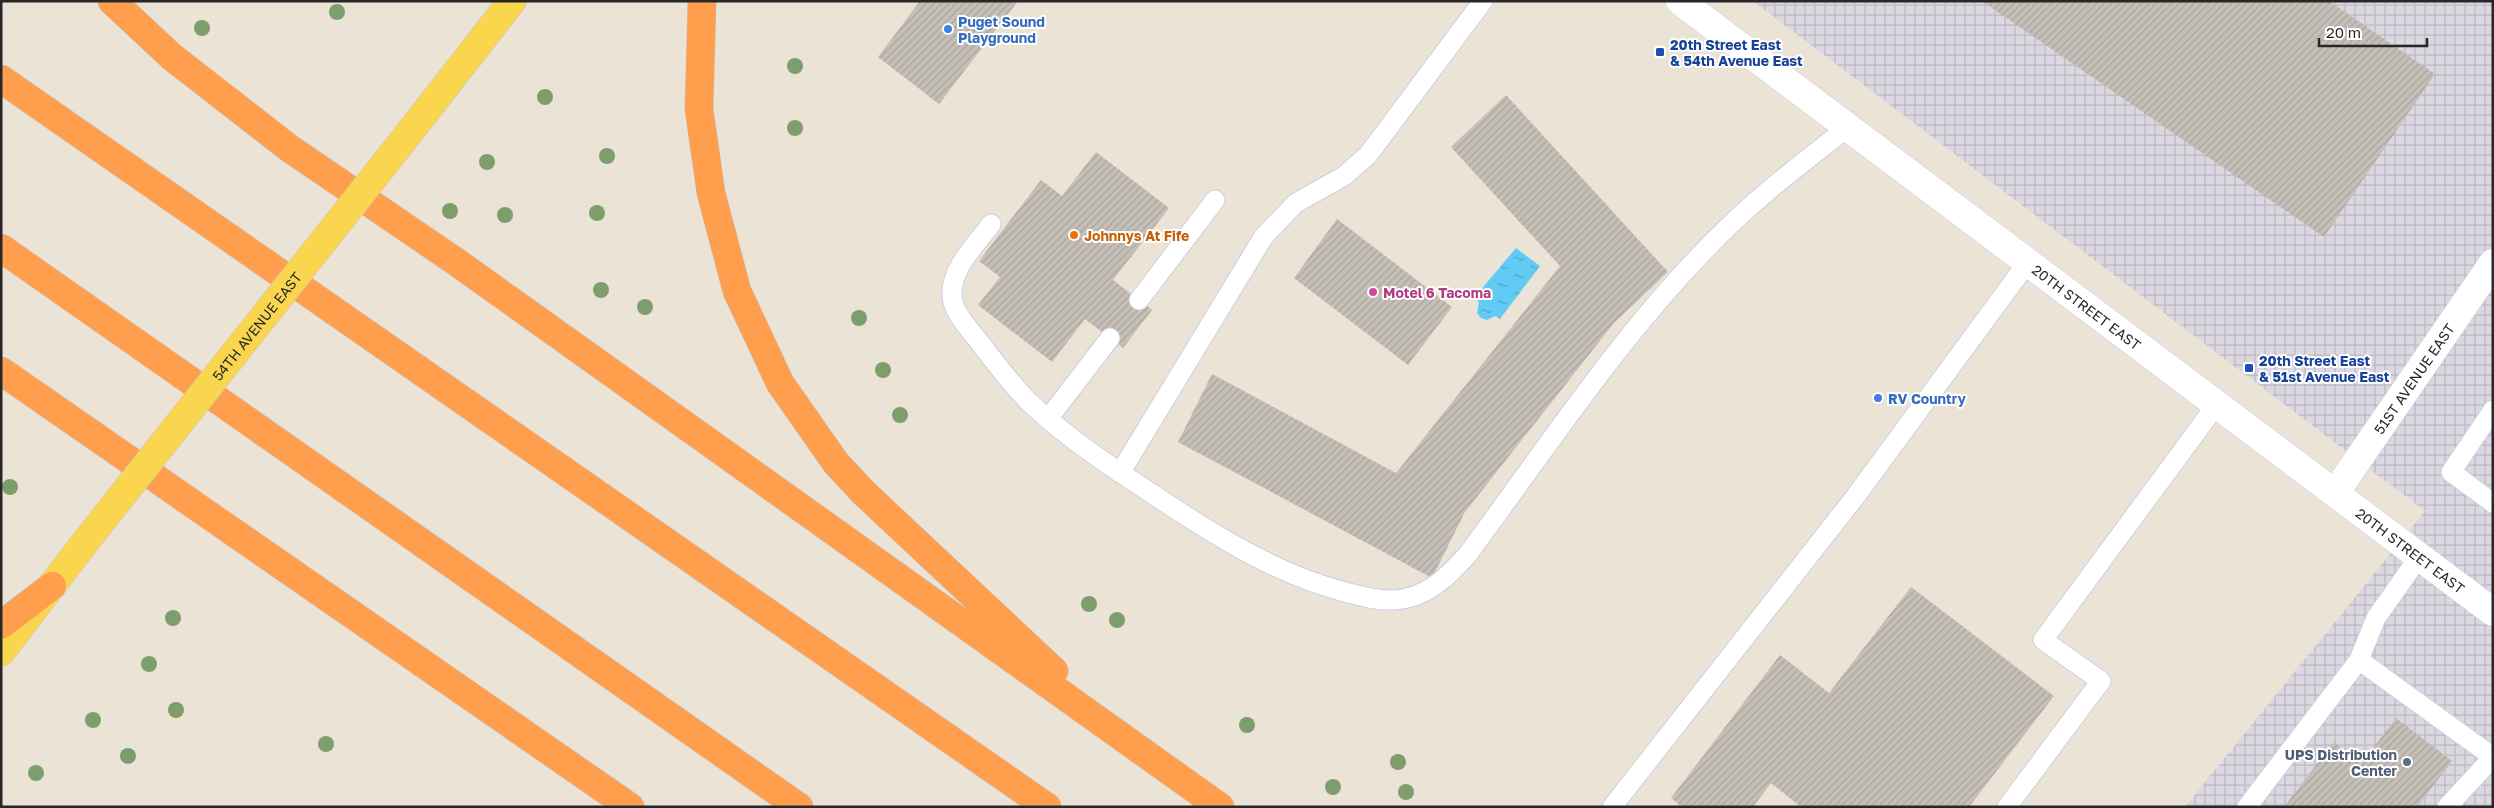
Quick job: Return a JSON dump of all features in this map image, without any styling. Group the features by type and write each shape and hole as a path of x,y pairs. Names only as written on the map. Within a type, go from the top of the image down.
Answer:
{"highway":[{"path":"112,1 172,57 289,148 455,261 1220,807"},
{"path":"702,1 699,109 711,193 738,291 780,383 836,463 864,494 1139,750"},
{"path":"1,79 1047,807"},
{"path":"1,248 799,807"},
{"path":"1,371 630,807"},
{"path":"1,625 52,586"}],"main road":[{"name":"54TH AVENUE EAST","path":"1,652 90,536 512,1"},
{"name":"20TH STREET EAST","path":"1680,1 2493,612"},
{"name":"51ST AVENUE EAST","path":"2335,493 2493,263"}],"lane":[{"path":"1120,473 1264,236 1296,203 1344,176 1368,155 1483,1"},
{"path":"991,224 955,274 952,297 962,319 1000,370 1048,419 1120,473 1230,545 1292,574 1330,588 1374,598 1405,599 1421,594 1439,584 1468,554 1625,341 1729,225 1848,127"},
{"path":"1139,300 1215,200"},
{"path":"1612,807 1855,498 2028,262"},
{"path":"1048,419 1110,338"},
{"path":"2006,807 2101,681 2043,640 2217,404"},
{"path":"2493,410 2451,472 2493,503"},
{"path":"2247,807 2359,660 2376,618 2419,557"},
{"path":"2359,660 2493,757 2447,807"}],"shaded area":[{"path":"1753,1 2493,1 2493,807 2185,807 2425,511"}],"water":[{"path":"1516,248 1540,266 1500,319 1495,316 1487,320 1481,318 1477,313 1479,302 1474,298"}],"building":[{"name":"Puget Sound Playground","path":"920,1 1018,1 939,104 878,57"},
{"path":"1982,1 2329,1 2435,74 2324,237"},
{"path":"1506,95 1668,272 1614,323 1465,512 1432,578 1178,442 1212,374 1396,473 1560,266 1451,147"},
{"name":"Johnnys At Fife","path":"1096,152 1169,208 1113,280 1152,310 1123,348 1085,319 1052,362 978,305 1000,277 979,261 1041,180 1062,196"},
{"name":"Motel 6 Tacoma","path":"1337,219 1452,307 1408,365 1294,278"},
{"path":"1911,587 2054,696 1969,807 1801,807 1771,783 1753,807 1682,807 1671,798 1780,655 1829,693"},
{"name":"UPS Distribution Center","path":"2396,718 2452,761 2417,807 2284,807 2334,742 2361,764"}],"place":[{"name":"Puget Sound Playground","path":"948,29"},
{"name":"20th Street East & 54th Avenue East","path":"1660,52"},
{"name":"Johnnys At Fife","path":"1074,235"},
{"name":"Motel 6 Tacoma","path":"1373,292"},
{"name":"20th Street East & 51st Avenue East","path":"2249,368"},
{"name":"RV Country","path":"1878,398"},
{"name":"UPS Distribution Center","path":"2407,762"}]}
